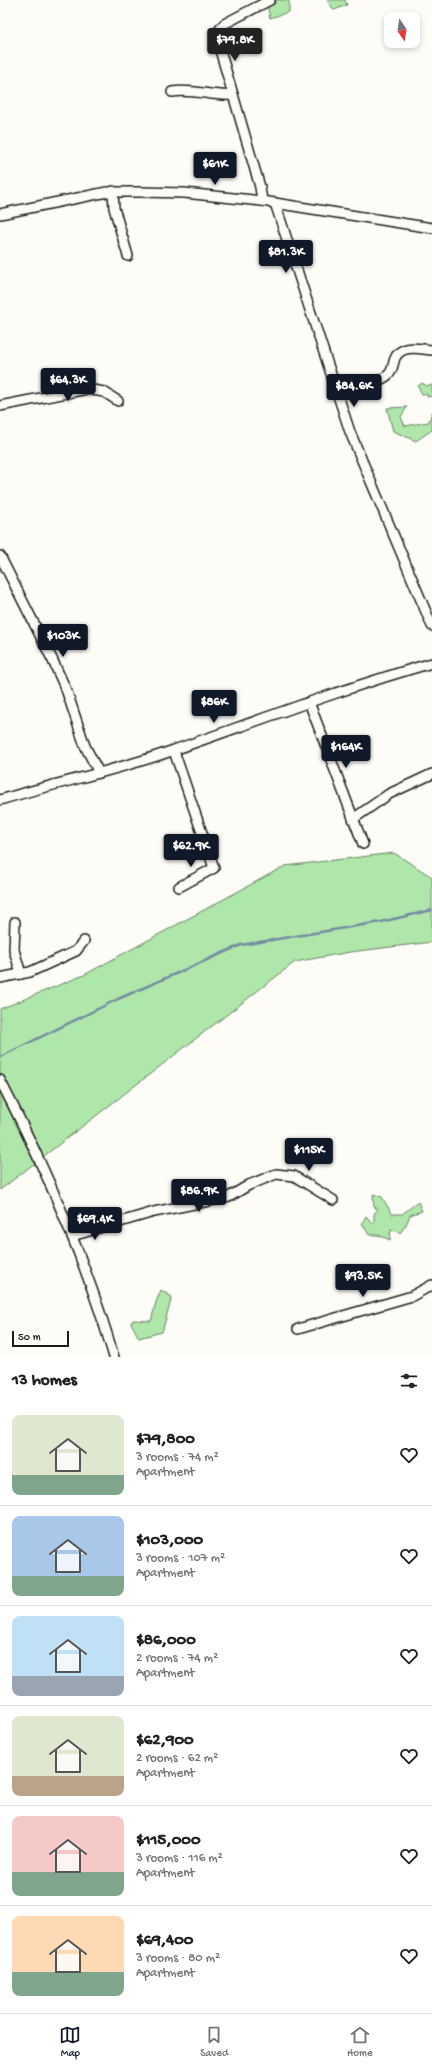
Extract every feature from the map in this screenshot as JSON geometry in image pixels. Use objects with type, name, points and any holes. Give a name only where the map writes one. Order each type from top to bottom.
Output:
[{"type":"street","points":[[262,201],[260,187],[217,35],[218,29],[230,21],[270,0]]},
{"type":"street","points":[[172,92],[185,91],[210,95],[233,95]]},
{"type":"street","points":[[113,191],[114,208],[128,256]]},
{"type":"street","points":[[0,214],[113,191],[184,193],[262,201],[432,228]]},
{"type":"street","points":[[275,203],[310,313],[320,336],[350,432],[432,626]]},
{"type":"street","points":[[337,390],[387,377],[392,370],[395,357],[404,350],[417,348],[432,350]]},
{"type":"street","points":[[0,406],[87,389],[104,392],[118,401]]},
{"type":"street","points":[[0,556],[53,661],[67,692],[85,746],[99,773]]},
{"type":"street","points":[[0,800],[99,773],[174,750],[333,692],[432,663]]},
{"type":"street","points":[[309,702],[363,844]]},
{"type":"street","points":[[174,750],[214,868],[179,887]]},
{"type":"street","points":[[353,819],[389,794],[432,774]]},
{"type":"street","points":[[14,922],[14,950],[21,974]]},
{"type":"street","points":[[0,978],[30,972],[76,951],[84,941]]},
{"type":"street","points":[[0,1080],[53,1189],[105,1326],[114,1357]]},
{"type":"street","points":[[72,1236],[154,1212],[229,1197],[249,1185],[276,1174],[294,1176],[333,1200]]},
{"type":"street","points":[[298,1329],[412,1296],[432,1285]]},
{"type":"green space","points":[[266,0],[289,0],[289,12],[270,18]]},
{"type":"green space","points":[[327,0],[345,0],[347,5],[334,10]]},
{"type":"green space","points":[[422,383],[427,386],[432,385],[432,396],[427,397],[427,394],[422,394],[418,386]]},
{"type":"green space","points":[[407,407],[401,417],[405,426],[429,422],[432,412],[432,430],[416,441],[393,431],[387,408]]},
{"type":"green space","points":[[394,853],[432,877],[432,942],[350,952],[295,962],[0,1190],[0,1009],[84,975],[285,866]]},
{"type":"green space","points":[[373,1194],[382,1197],[392,1214],[402,1214],[418,1202],[422,1211],[410,1215],[406,1225],[400,1233],[391,1229],[390,1240],[378,1235],[369,1235],[362,1223],[366,1216],[372,1223],[374,1222],[374,1214],[378,1209],[374,1207]]},
{"type":"green space","points":[[161,1290],[172,1297],[162,1332],[139,1338],[131,1323],[133,1320],[151,1321]]},
{"type":"waterway","points":[[0,1057],[118,999],[241,945],[381,922],[432,910]]}]
